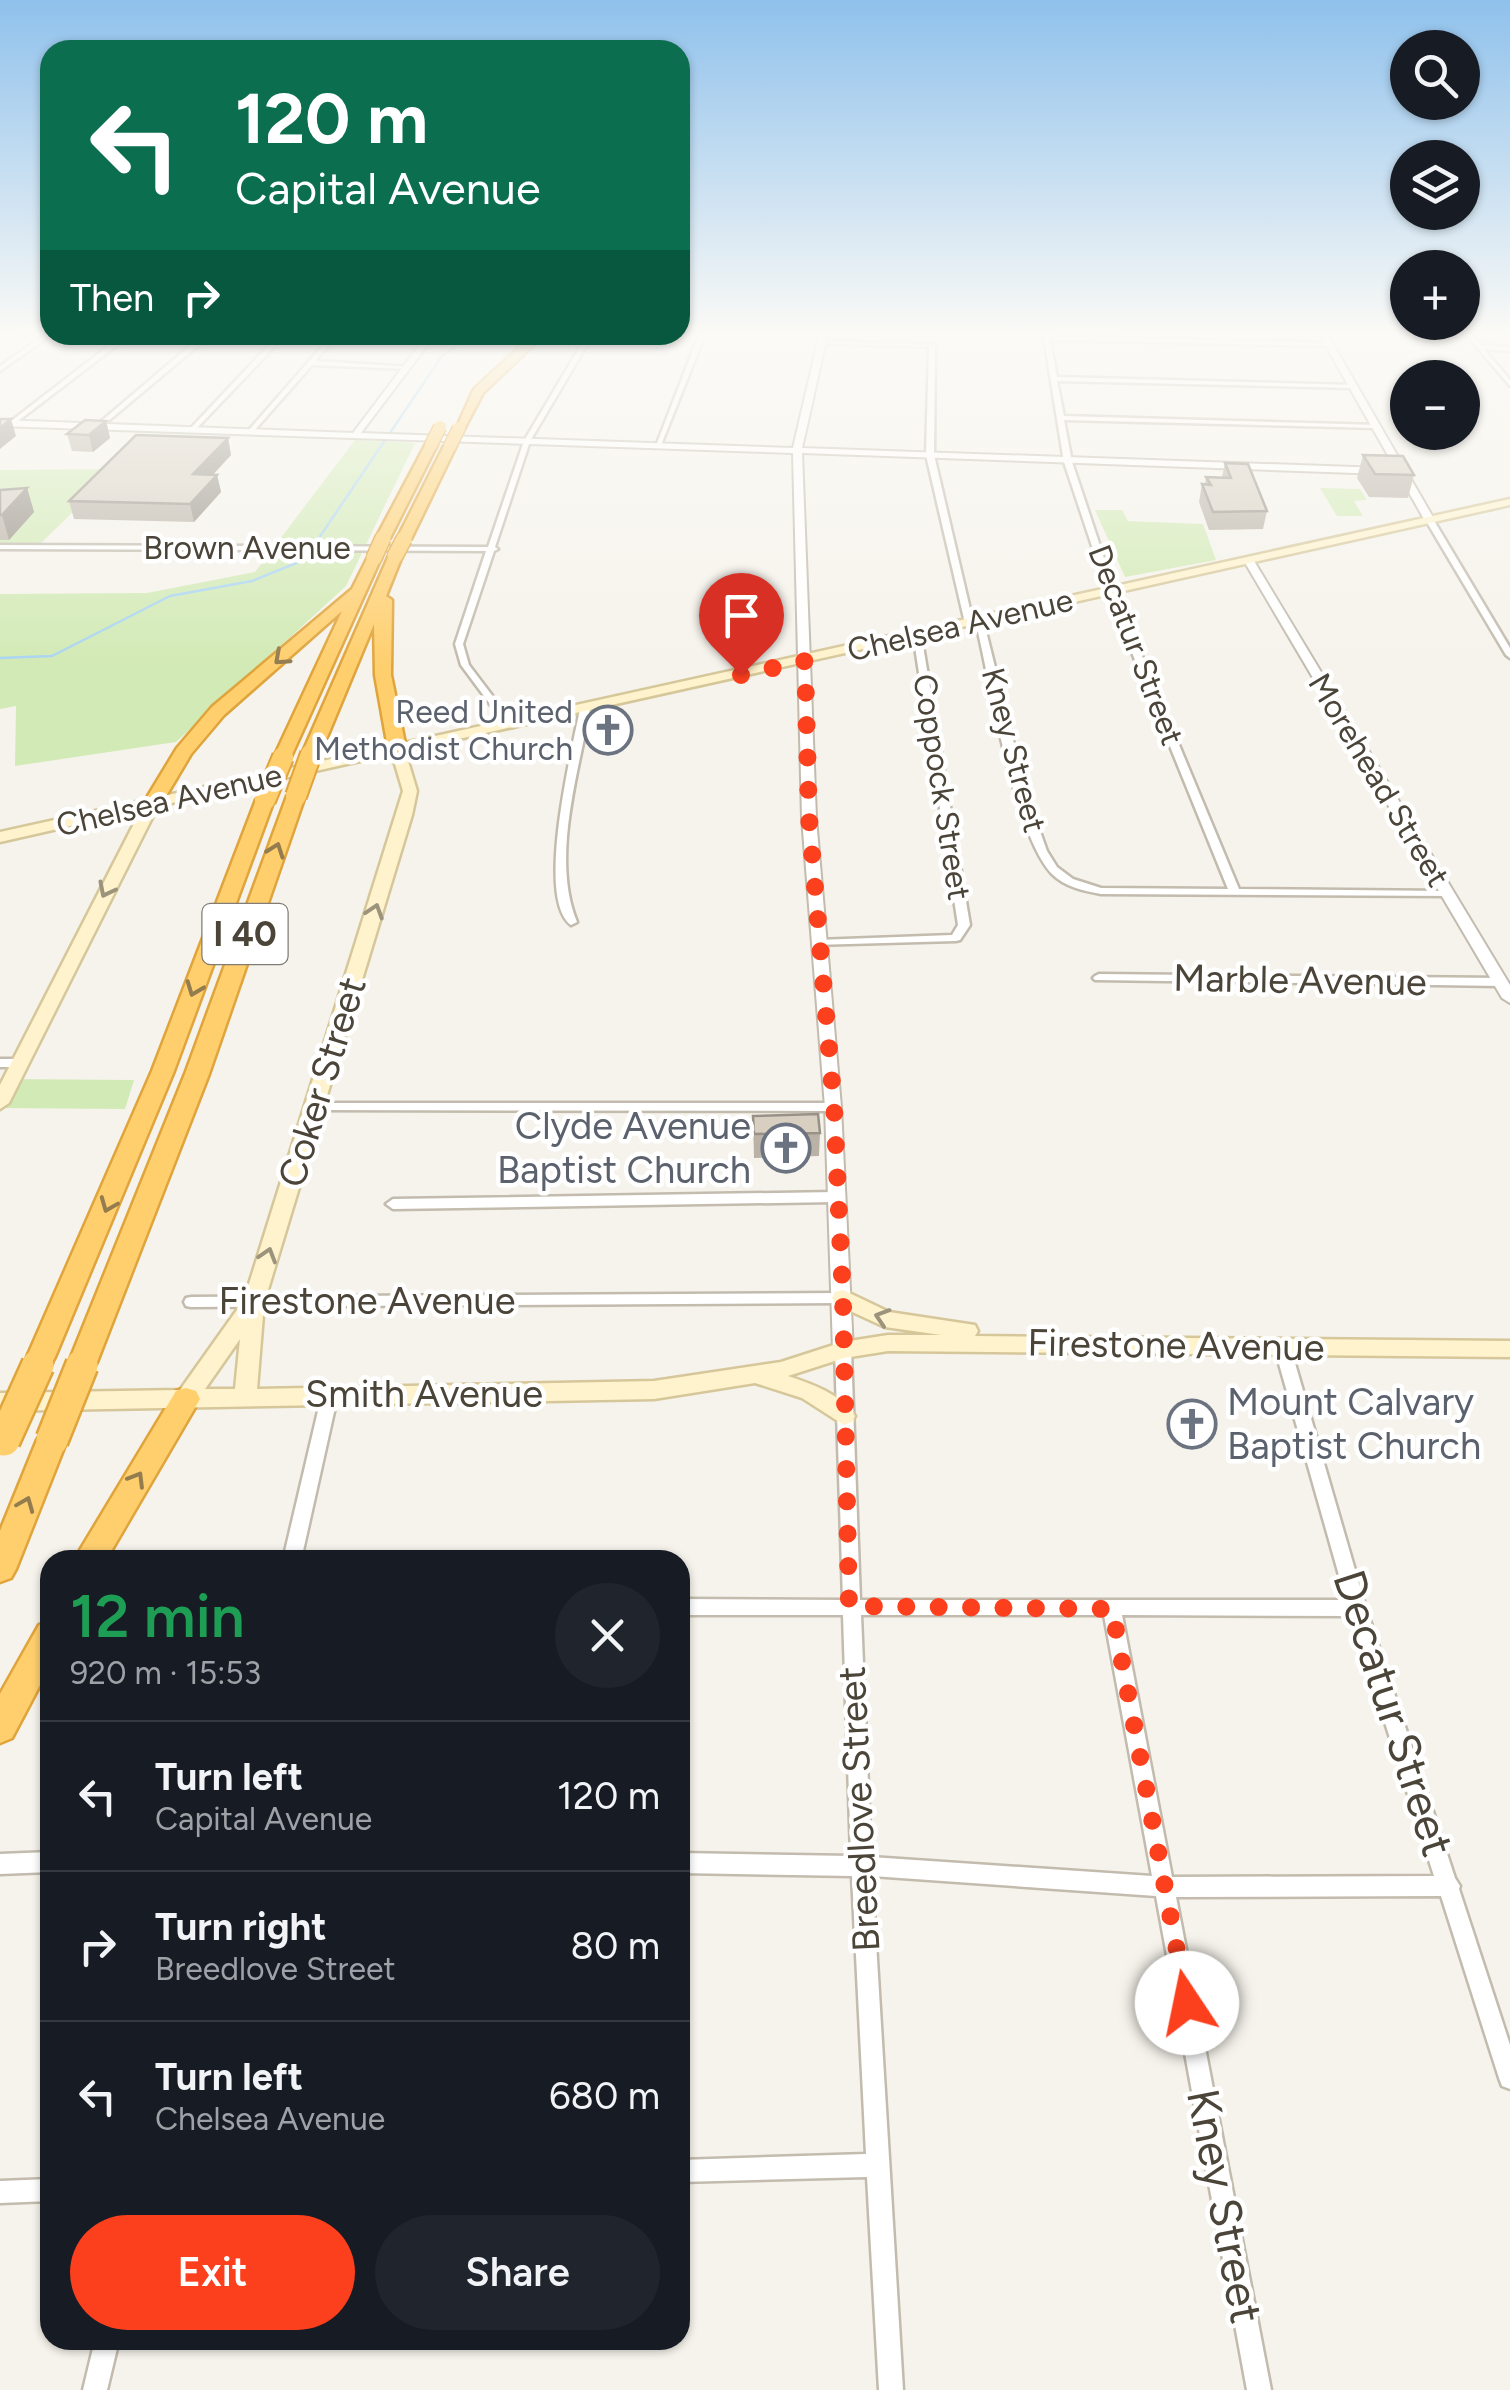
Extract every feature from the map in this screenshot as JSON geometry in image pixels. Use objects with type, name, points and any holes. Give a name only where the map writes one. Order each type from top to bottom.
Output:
[{"type":"highway","name":"I 40","points":[[2,1445],[163,1071],[283,757],[354,594],[432,444]]},
{"type":"highway","name":"I 40","points":[[0,1569],[197,1074],[312,754],[392,562],[451,444]]},
{"type":"highway","points":[[392,562],[378,638],[381,682],[398,748]]},
{"type":"highway","points":[[152,804],[183,752],[218,712],[354,594]]},
{"type":"highway","points":[[96,1550],[186,1399]]},
{"type":"highway","points":[[0,1727],[40,1653]]},
{"type":"main road","name":"Chelsea Avenue","points":[[0,838],[1510,502]]},
{"type":"main road","name":"Coker Street","points":[[186,1399],[254,1302],[405,815],[410,791],[398,748]]},
{"type":"main road","points":[[0,1104],[152,804]]},
{"type":"main road","points":[[843,1298],[884,1319],[970,1331],[992,1342]]},
{"type":"main road","points":[[245,1396],[254,1302]]},
{"type":"main road","name":"Firestone Avenue","points":[[842,1350],[888,1343],[992,1342],[1510,1349]]},
{"type":"main road","name":"Smith Avenue","points":[[0,1402],[608,1392],[698,1385],[756,1374],[842,1350]]},
{"type":"main road","points":[[756,1374],[810,1392],[844,1416]]},
{"type":"street","points":[[510,724],[465,664],[458,644],[494,549],[526,444]]},
{"type":"street","points":[[610,444],[1404,472]]},
{"type":"street","name":"Breedlove Street","points":[[798,444],[817,944],[834,1106],[835,1198],[843,1298],[849,1606],[891,2390]]},
{"type":"street","name":"Kney Street","points":[[930,444],[969,623],[982,631],[1044,855],[1073,885],[1101,891],[1236,892]]},
{"type":"street","name":"Decatur Street","points":[[1065,444],[1111,591],[1236,892]]},
{"type":"street","points":[[1387,444],[1510,655]]},
{"type":"street","name":"Brown Avenue","points":[[0,547],[494,549]]},
{"type":"street","name":"Morehead Street","points":[[1249,562],[1510,998]]},
{"type":"street","name":"Coppock Street","points":[[817,944],[956,938],[964,925],[917,634]]},
{"type":"street","points":[[571,922],[561,907],[563,848],[585,709]]},
{"type":"street","points":[[1236,892],[1448,894]]},
{"type":"street","name":"Marble Avenue","points":[[1099,978],[1500,982]]},
{"type":"street","points":[[0,1063],[22,1062]]},
{"type":"street","points":[[316,1107],[834,1106]]},
{"type":"street","points":[[393,1204],[835,1198]]},
{"type":"street","name":"Firestone Avenue","points":[[191,1302],[843,1298]]},
{"type":"street","name":"Decatur Street","points":[[1282,1346],[1357,1608],[1510,2078]]},
{"type":"street","points":[[294,1550],[330,1394]]},
{"type":"street","points":[[690,1606],[1357,1608]]},
{"type":"street","name":"Kney Street","points":[[1112,1609],[1259,2390]]},
{"type":"street","points":[[0,1864],[40,1862]]},
{"type":"street","points":[[690,1863],[861,1866],[1165,1887],[1450,1886]]},
{"type":"street","points":[[690,2171],[876,2165]]},
{"type":"street","points":[[0,2192],[40,2190]]},
{"type":"street","points":[[95,2390],[105,2350]]},
{"type":"green space","points":[[352,444],[415,444],[346,586],[176,742],[15,766],[16,706],[0,709],[0,594],[147,593],[255,572]]},
{"type":"green space","points":[[117,469],[41,543],[0,544],[0,470]]},
{"type":"green space","points":[[1320,488],[1360,489],[1367,500],[1354,501],[1363,516],[1337,516]]},
{"type":"green space","points":[[1095,510],[1122,510],[1128,521],[1203,524],[1216,560],[1125,577]]},
{"type":"green space","points":[[0,1079],[134,1080],[125,1109],[0,1108]]},
{"type":"building","points":[[127,444],[223,444],[193,474],[217,475],[190,504],[69,501]]},
{"type":"building","points":[[1363,455],[1403,456],[1414,475],[1375,474]]},
{"type":"building","points":[[1225,463],[1248,464],[1267,511],[1213,512],[1202,484],[1211,485],[1206,477],[1231,478]]},
{"type":"building","points":[[27,488],[2,515],[0,515],[0,490]]},
{"type":"building","points":[[818,1114],[820,1133],[754,1134],[753,1116]]},
{"type":"waterway","points":[[0,658],[52,656],[170,596],[252,581],[304,560],[383,444]]},
{"type":"place","name":"Reed United Methodist Church","points":[[608,730]]},
{"type":"place","name":"Clyde Avenue Baptist Church","points":[[786,1148]]},
{"type":"place","name":"Mount Calvary Baptist Church","points":[[1192,1424]]},
{"type":"route","points":[[741,675],[805,661],[809,818],[834,1106],[835,1198],[843,1298],[849,1606],[1112,1609],[1187,2003]]}]
